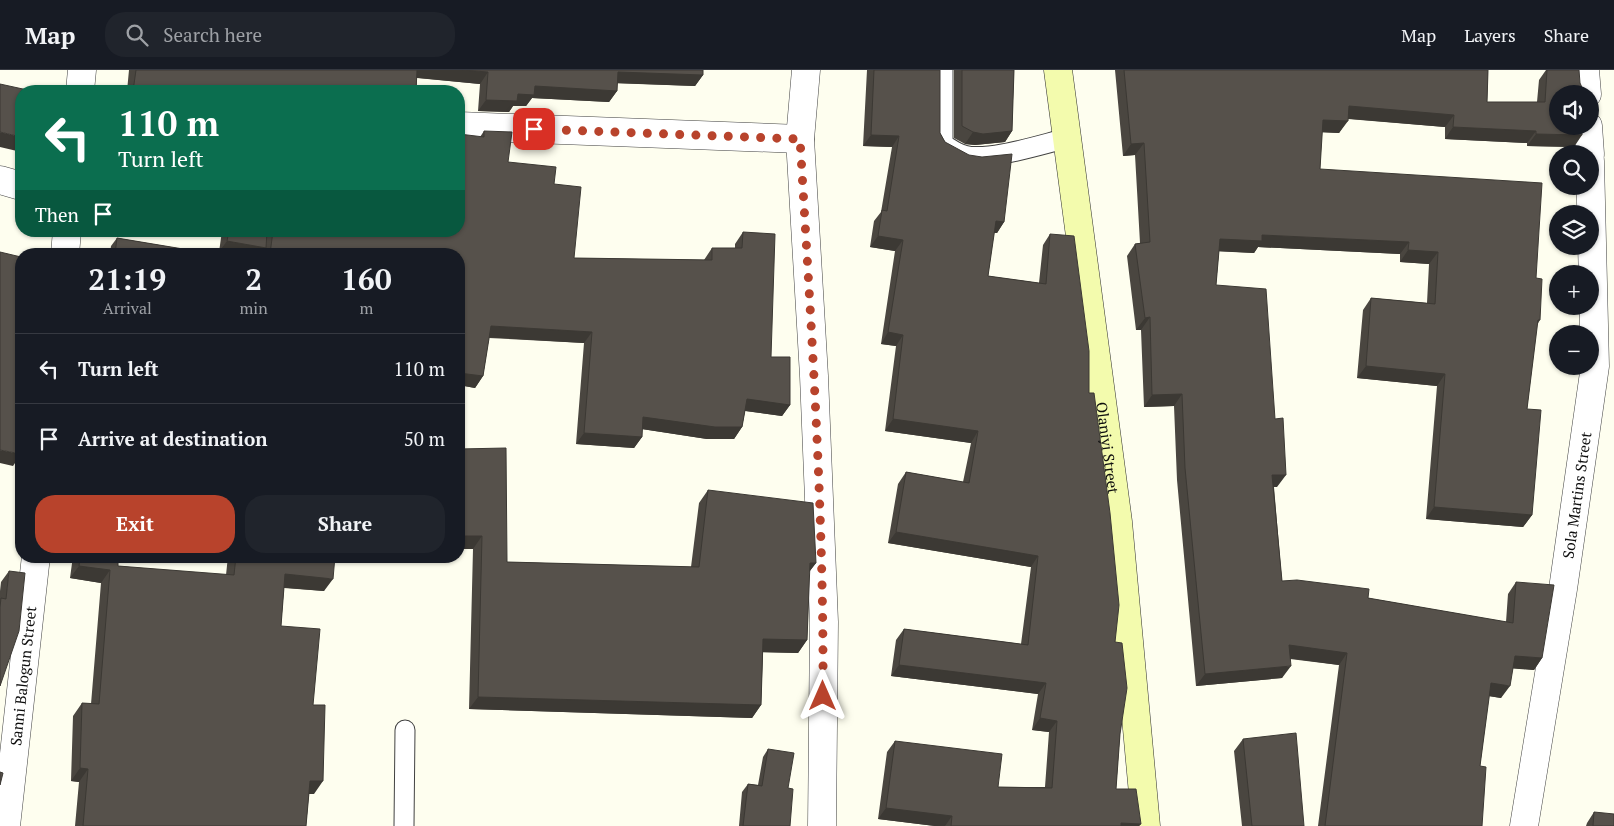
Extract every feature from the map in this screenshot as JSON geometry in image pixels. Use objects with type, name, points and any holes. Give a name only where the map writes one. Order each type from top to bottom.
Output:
[{"type":"street","points":[[81,85],[82,70]]},
{"type":"street","points":[[806,70],[800,139],[814,386],[824,622],[822,826]]},
{"type":"street","name":"Olaniyi Street","points":[[1058,70],[1118,522],[1146,826]]},
{"type":"street","points":[[465,126],[800,139]]},
{"type":"street","points":[[0,180],[15,184]]},
{"type":"street","name":"Sola Martins Street","points":[[1524,826],[1563,589],[1595,366],[1591,195]]},
{"type":"street","name":"Sanni Balogun Street","points":[[6,826],[35,563]]},
{"type":"lane","points":[[943,70],[943,144],[955,151],[965,156],[980,156],[1011,152],[1068,138]]},
{"type":"lane","points":[[404,826],[406,730]]},
{"type":"building","points":[[136,70],[417,70],[416,85],[134,85]]},
{"type":"building","points":[[462,70],[703,70],[703,75],[618,72],[617,91],[535,86],[534,95],[518,94],[517,101],[486,100],[488,72]]},
{"type":"building","points":[[874,70],[940,70],[940,133],[945,142],[969,155],[982,157],[1012,154],[1004,222],[996,221],[988,276],[1046,284],[1050,234],[1074,236],[1089,351],[1089,393],[1094,393],[1110,513],[1119,605],[1115,642],[1122,643],[1127,688],[1120,734],[1116,789],[1136,789],[1141,824],[1121,823],[1121,826],[951,826],[952,816],[886,808],[895,741],[1002,754],[998,787],[1052,788],[1057,721],[1040,718],[1046,683],[899,665],[904,629],[1028,645],[1038,556],[896,532],[906,472],[969,483],[978,431],[893,419],[903,335],[888,332],[903,240],[878,236],[882,210],[887,211],[899,136],[871,135]]},
{"type":"building","points":[[962,70],[1014,70],[1012,131],[983,134],[973,132],[962,126]]},
{"type":"building","points":[[1124,70],[1488,70],[1487,102],[1545,102],[1547,70],[1579,70],[1581,85],[1549,85],[1549,134],[1536,134],[1536,131],[1453,127],[1454,115],[1349,106],[1348,121],[1323,120],[1320,169],[1542,183],[1536,278],[1542,279],[1540,320],[1538,320],[1527,409],[1541,410],[1532,515],[1434,507],[1445,374],[1366,366],[1371,298],[1435,304],[1438,252],[1408,250],[1409,242],[1262,235],[1262,241],[1220,239],[1216,285],[1266,289],[1275,419],[1283,418],[1286,475],[1272,475],[1282,581],[1297,580],[1369,589],[1368,598],[1513,623],[1516,582],[1554,585],[1542,658],[1515,656],[1510,686],[1491,683],[1480,766],[1486,767],[1482,826],[1325,826],[1347,653],[1289,645],[1291,666],[1205,674],[1185,468],[1182,394],[1152,395],[1150,317],[1145,318],[1135,244],[1150,242],[1144,143],[1131,144]]},
{"type":"building","points":[[0,84],[15,87],[15,136],[0,132]]},
{"type":"building","points":[[484,131],[512,132],[508,162],[556,167],[554,184],[581,187],[574,258],[712,260],[712,248],[742,248],[743,232],[775,234],[771,357],[790,357],[790,405],[747,399],[742,427],[715,427],[643,417],[642,437],[584,433],[592,332],[491,326],[483,376],[465,374],[465,248],[271,248],[272,237],[465,237],[465,135],[484,137]]},
{"type":"building","points":[[228,237],[267,237],[266,248],[227,241]]},
{"type":"building","points":[[117,238],[177,248],[116,248]]},
{"type":"building","points":[[0,252],[15,256],[15,453],[0,450]]},
{"type":"building","points":[[506,448],[507,562],[699,567],[708,490],[813,503],[816,563],[810,563],[807,640],[763,639],[761,705],[478,697],[482,536],[465,536],[465,449]]},
{"type":"building","points":[[79,563],[118,563],[118,566],[234,575],[235,563],[334,563],[333,579],[285,574],[281,626],[320,629],[313,705],[325,705],[323,781],[310,781],[306,826],[83,826],[88,769],[80,768],[82,703],[99,704],[110,570],[79,566]]},
{"type":"building","points":[[9,571],[25,573],[19,631],[0,686],[0,607],[1,598],[6,599]]},
{"type":"building","points":[[1296,733],[1304,826],[1252,826],[1243,739]]},
{"type":"building","points":[[768,749],[794,753],[788,788],[793,789],[790,826],[743,826],[748,784],[762,786]]},
{"type":"building","points":[[0,772],[3,773],[0,785]]},
{"type":"building","points":[[1594,812],[1614,814],[1614,826],[1593,826]]},
{"type":"route","points":[[534,129],[800,139],[814,376],[824,622],[823,696]]}]
